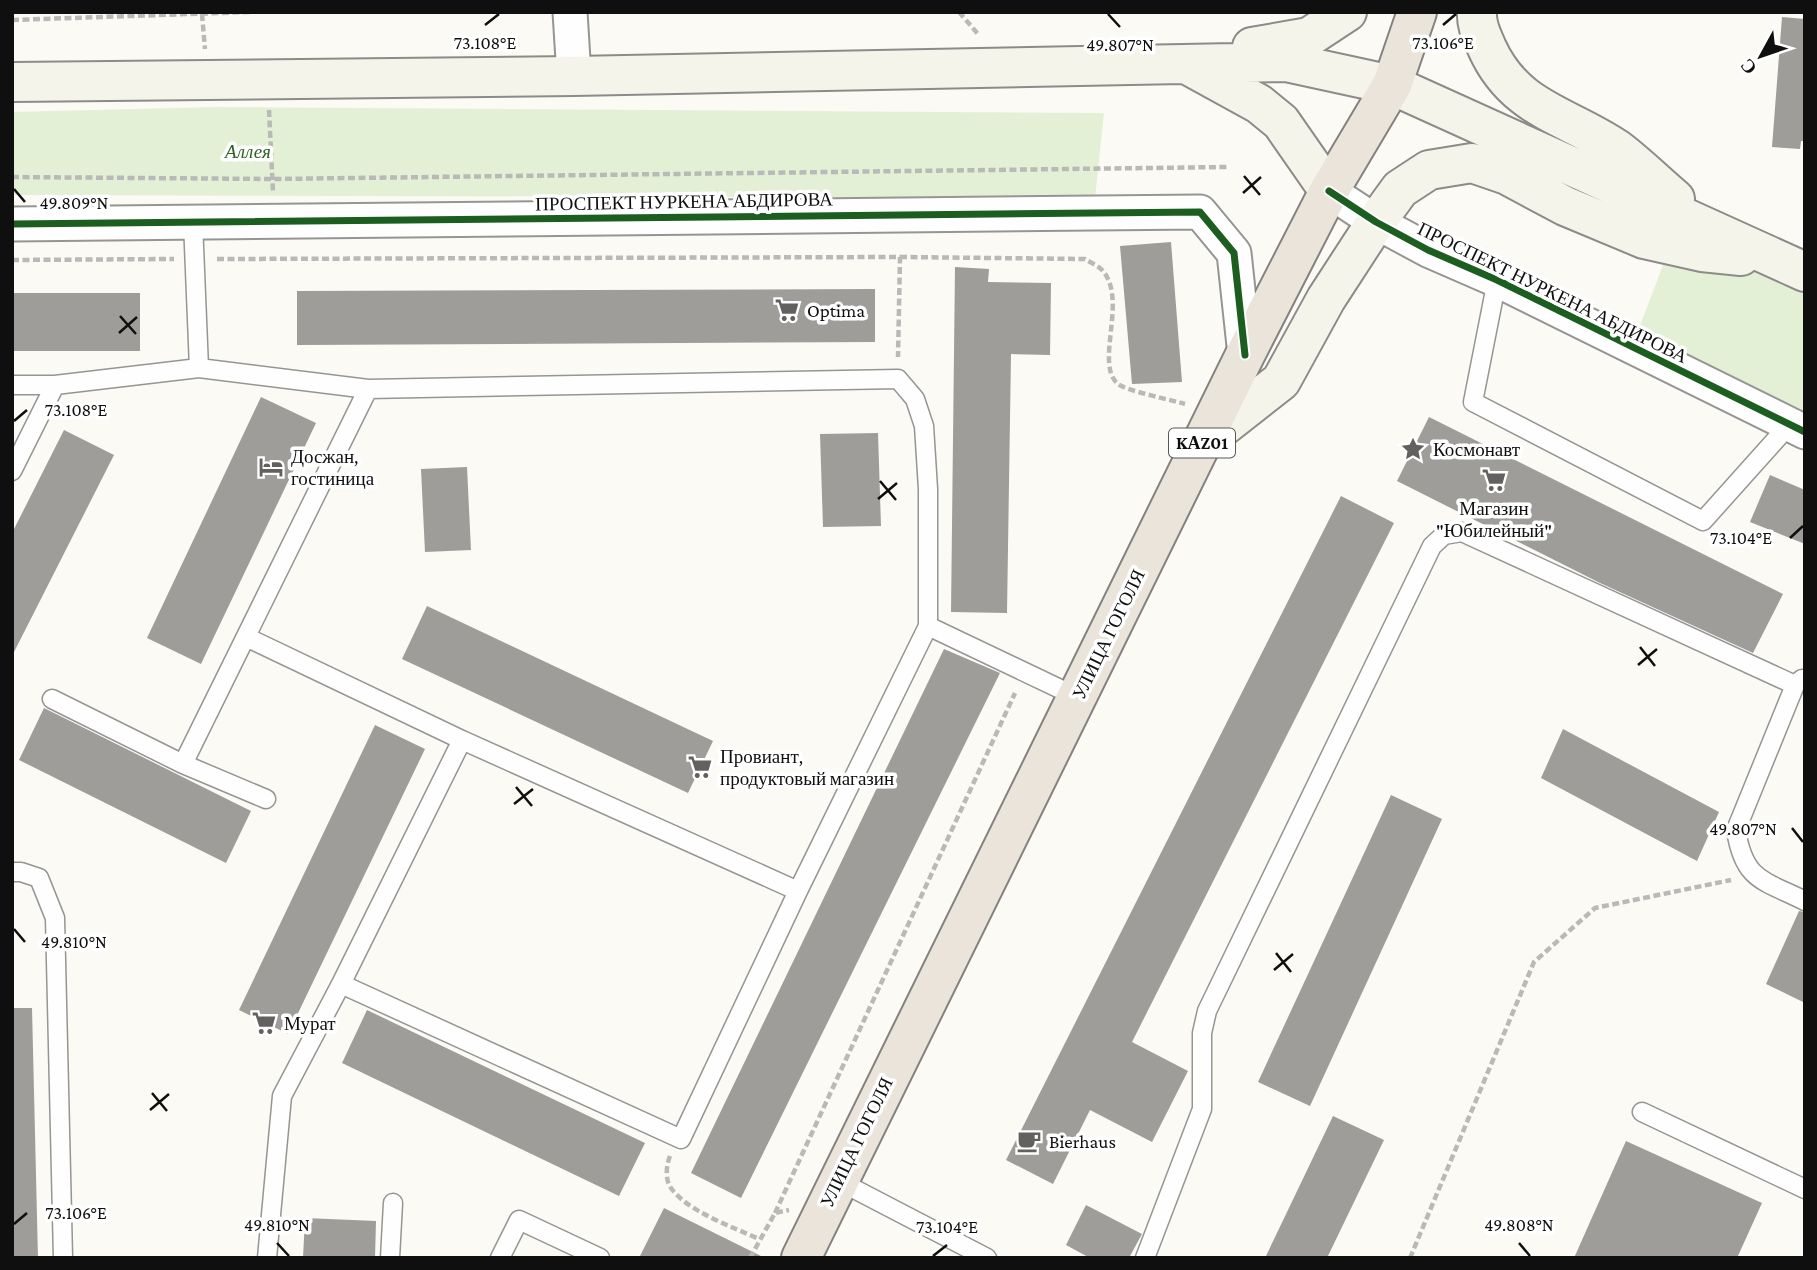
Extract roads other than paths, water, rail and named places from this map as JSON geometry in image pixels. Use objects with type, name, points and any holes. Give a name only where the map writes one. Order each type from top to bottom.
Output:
[{"type":"highway","name":"УЛИЦА ГОГОЛЯ","points":[[801,1258],[837,1180],[1245,355],[1329,191],[1392,85],[1417,12]]},
{"type":"main road","points":[[1202,64],[1252,47],[1309,37],[1347,12]]},
{"type":"main road","points":[[1477,12],[1476,22],[1494,63],[1514,89],[1555,116],[1616,149],[1708,227]]},
{"type":"main road","points":[[12,82],[574,76],[1286,62],[1392,85],[1793,267]]},
{"type":"main road","points":[[1202,64],[1281,122],[1329,191]]},
{"type":"main road","points":[[1209,428],[1281,381],[1326,299],[1376,222],[1400,189],[1429,170],[1472,163],[1507,175],[1565,206],[1644,239],[1793,267]]},
{"type":"street","points":[[570,12],[574,76]]},
{"type":"street","name":"ПРОСПЕКТ НУРКЕНА АБДИРОВА","points":[[1329,191],[1376,222],[1428,250],[1497,280],[1797,428]]},
{"type":"street","name":"ПРОСПЕКТ НУРКЕНА АБДИРОВА","points":[[12,224],[1200,212],[1234,253],[1245,355]]},
{"type":"lane","points":[[193,222],[199,368]]},
{"type":"lane","points":[[1497,280],[1473,402],[1703,521],[1797,428]]},
{"type":"lane","points":[[12,385],[55,386],[199,368],[368,390],[898,379],[915,399],[924,426],[928,489],[928,626],[798,891],[681,1139],[341,984]]},
{"type":"lane","points":[[12,471],[55,386]]},
{"type":"lane","points":[[183,764],[368,390]]},
{"type":"lane","points":[[1145,1258],[1202,1109],[1202,1033],[1208,1011],[1432,546],[1444,536],[1462,532],[1800,681],[1736,830],[1740,852],[1753,875],[1805,901]]},
{"type":"lane","points":[[928,626],[1077,697]]},
{"type":"lane","points":[[247,637],[462,740],[798,891]]},
{"type":"lane","points":[[52,699],[183,764],[266,799]]},
{"type":"lane","points":[[267,1258],[282,1096],[341,984],[462,740]]},
{"type":"lane","points":[[12,872],[39,877],[55,918],[63,1258]]},
{"type":"lane","points":[[1642,1112],[1805,1189]]},
{"type":"lane","points":[[837,1180],[987,1258]]},
{"type":"lane","points":[[390,1258],[393,1203]]},
{"type":"lane","points":[[499,1258],[519,1220],[600,1258]]},
{"type":"place","name":"Optima","points":[[787,310]]},
{"type":"place","name":"Космонавт","points":[[1413,449]]},
{"type":"place","name":"Досжан, гостиница","points":[[271,467]]},
{"type":"place","name":"Магазин \"Юбилейный\"","points":[[1494,480]]},
{"type":"place","name":"Провиант, продуктовый магазин","points":[[700,767]]},
{"type":"place","name":"Мурат","points":[[264,1023]]},
{"type":"place","name":"Bierhaus","points":[[1029,1141]]},
{"type":"park label","name":"Аллея","points":[[248,151]]}]
